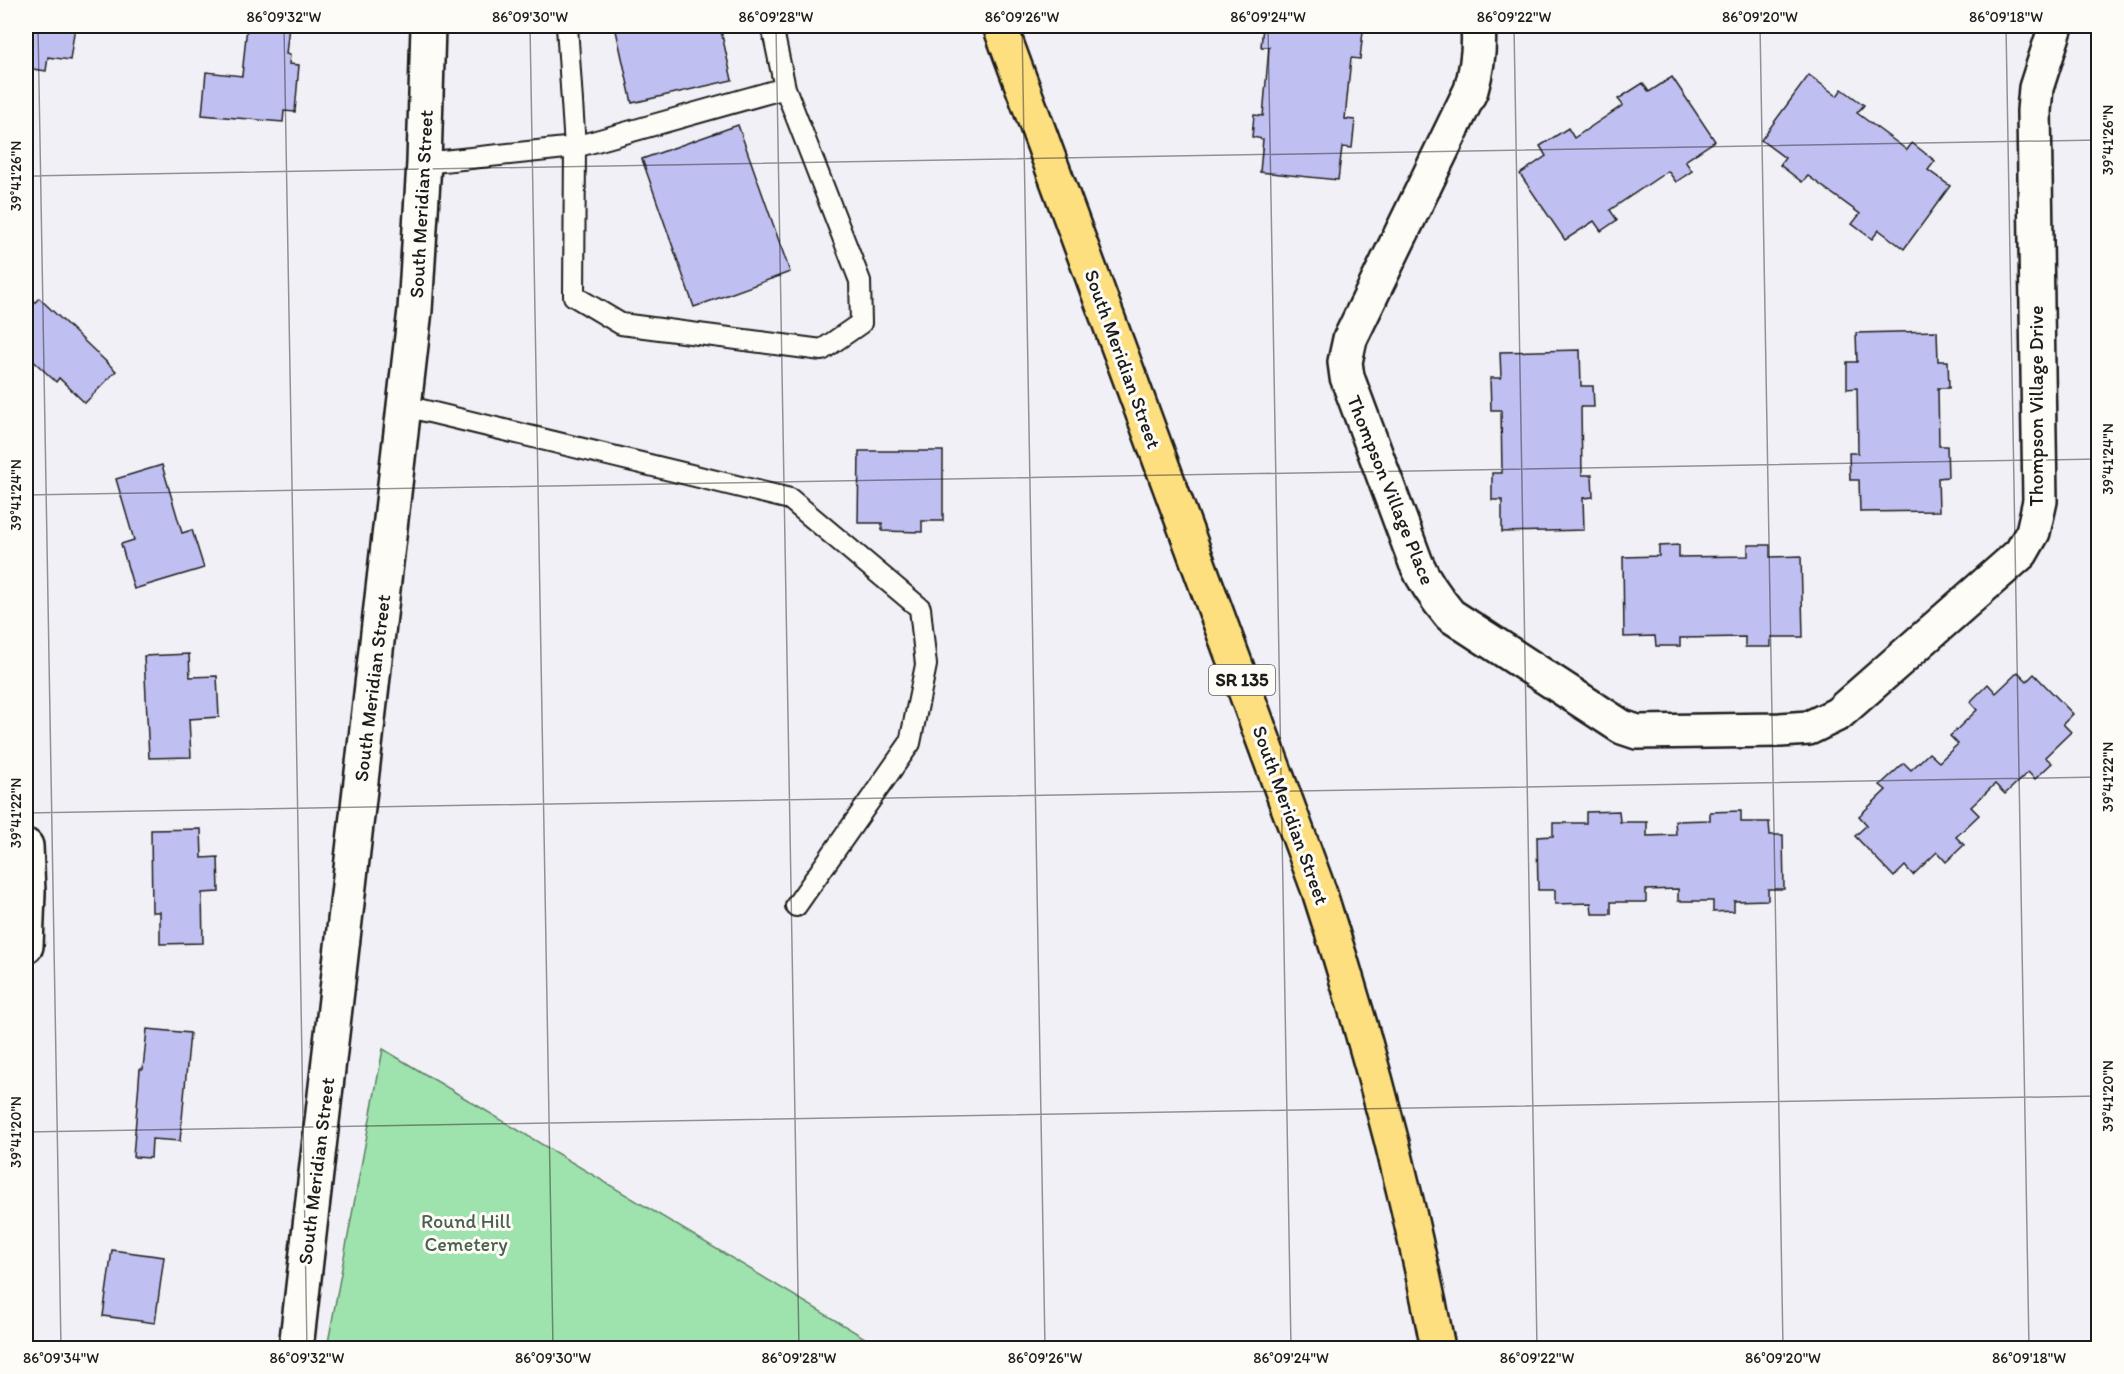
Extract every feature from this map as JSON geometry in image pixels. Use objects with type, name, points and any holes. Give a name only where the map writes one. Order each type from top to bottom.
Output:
[{"type":"main road","name":"South Meridian Street","points":[[1000,26],[1319,891],[1360,1025],[1394,1151],[1438,1348]]},
{"type":"street","name":"South Meridian Street","points":[[296,1348],[415,310],[424,163],[428,26]]},
{"type":"street","name":"Thompson Village Place","points":[[1478,26],[1479,44],[1471,90],[1350,339],[1345,362],[1347,377],[1425,584],[1450,615],[1622,727],[1637,732],[1780,730]]},
{"type":"street","name":"Thompson Village Drive","points":[[1780,730],[1809,728],[1838,714],[2021,553],[2033,532],[2040,501],[2034,111],[2036,88],[2056,26]]},
{"type":"street","points":[[26,846],[28,892],[26,946]]},
{"type":"lane","points":[[567,26],[575,147],[574,296],[621,324],[822,350],[861,323],[860,281],[785,88],[772,26]]},
{"type":"lane","points":[[424,163],[575,147],[785,88]]},
{"type":"lane","points":[[405,406],[790,499],[920,608],[926,665],[910,743],[796,906]]},
{"type":"green space","name":"Round Hill Cemetery","points":[[383,1049],[875,1344],[880,1348],[327,1348]]},
{"type":"building","points":[[26,26],[75,26],[70,60],[48,57],[46,71],[26,68]]},
{"type":"building","points":[[247,26],[289,26],[286,54],[290,55],[289,64],[299,65],[295,112],[284,111],[283,122],[202,115],[206,72],[242,76]]},
{"type":"building","points":[[615,26],[720,26],[732,80],[632,103]]},
{"type":"building","points":[[1263,26],[1354,26],[1353,30],[1363,31],[1360,59],[1351,58],[1345,119],[1355,120],[1352,148],[1342,147],[1338,180],[1260,172],[1263,139],[1252,137],[1254,115],[1263,116],[1269,47],[1261,47]]},
{"type":"building","points":[[1809,75],[1837,96],[1842,89],[1864,105],[1857,113],[1907,150],[1912,143],[1935,161],[1928,170],[1950,186],[1904,249],[1879,230],[1872,239],[1852,224],[1860,214],[1808,176],[1802,182],[1780,165],[1785,158],[1761,140]]},
{"type":"building","points":[[1672,77],[1715,141],[1685,161],[1692,171],[1676,182],[1668,171],[1610,210],[1617,220],[1601,231],[1594,221],[1565,240],[1520,174],[1546,156],[1540,146],[1568,128],[1574,138],[1623,105],[1618,99],[1643,83],[1649,92]]},
{"type":"building","points":[[738,125],[790,272],[694,307],[642,159]]},
{"type":"building","points":[[39,298],[116,371],[85,403],[59,378],[56,382],[26,354],[26,312]]},
{"type":"building","points":[[1937,331],[1938,361],[1948,361],[1949,388],[1938,388],[1939,446],[1947,446],[1948,477],[1938,478],[1939,511],[1860,512],[1859,480],[1850,480],[1849,453],[1858,453],[1857,388],[1847,389],[1847,362],[1857,362],[1856,333]]},
{"type":"building","points":[[1580,350],[1581,386],[1593,386],[1594,407],[1581,407],[1582,475],[1592,475],[1593,497],[1583,498],[1584,530],[1502,532],[1502,500],[1492,500],[1492,473],[1502,473],[1501,410],[1491,410],[1490,378],[1501,378],[1500,352]]},
{"type":"building","points":[[859,451],[943,451],[943,521],[922,521],[922,532],[882,531],[882,523],[858,523]]},
{"type":"building","points":[[162,465],[182,533],[192,530],[204,568],[134,589],[121,544],[134,540],[116,479]]},
{"type":"building","points":[[1679,545],[1679,557],[1748,556],[1748,545],[1770,545],[1770,557],[1801,556],[1803,637],[1771,637],[1771,647],[1745,647],[1745,637],[1680,638],[1680,646],[1656,646],[1655,636],[1624,637],[1623,557],[1659,556],[1659,546]]},
{"type":"building","points":[[189,654],[190,677],[217,676],[219,717],[189,719],[191,757],[149,758],[144,656]]},
{"type":"building","points":[[2018,672],[2027,681],[2034,674],[2073,714],[2063,724],[2071,732],[2045,757],[2052,763],[2035,779],[2028,772],[2005,794],[1995,784],[1971,807],[1979,815],[1956,837],[1964,845],[1946,862],[1937,852],[1913,875],[1905,866],[1894,877],[1855,836],[1867,825],[1859,816],[1886,790],[1880,785],[1904,763],[1911,770],[1929,753],[1939,762],[1958,744],[1950,736],[1977,710],[1970,702],[1988,684],[1996,693]]},
{"type":"building","points":[[1619,811],[1620,822],[1647,822],[1647,836],[1676,835],[1675,821],[1710,820],[1710,812],[1741,811],[1741,822],[1769,822],[1770,835],[1783,835],[1784,889],[1768,889],[1768,900],[1734,901],[1734,911],[1713,912],[1713,901],[1678,901],[1678,889],[1646,890],[1646,902],[1611,902],[1611,914],[1592,914],[1591,903],[1555,904],[1555,890],[1538,890],[1537,837],[1553,836],[1553,823],[1586,823],[1586,812]]},
{"type":"building","points":[[201,829],[202,858],[218,857],[219,892],[202,893],[203,943],[160,944],[160,912],[152,912],[151,830]]},
{"type":"building","points":[[147,1029],[190,1033],[180,1141],[152,1139],[151,1158],[133,1157],[140,1069],[143,1069]]},
{"type":"building","points":[[112,1250],[164,1257],[155,1323],[103,1316]]}]
